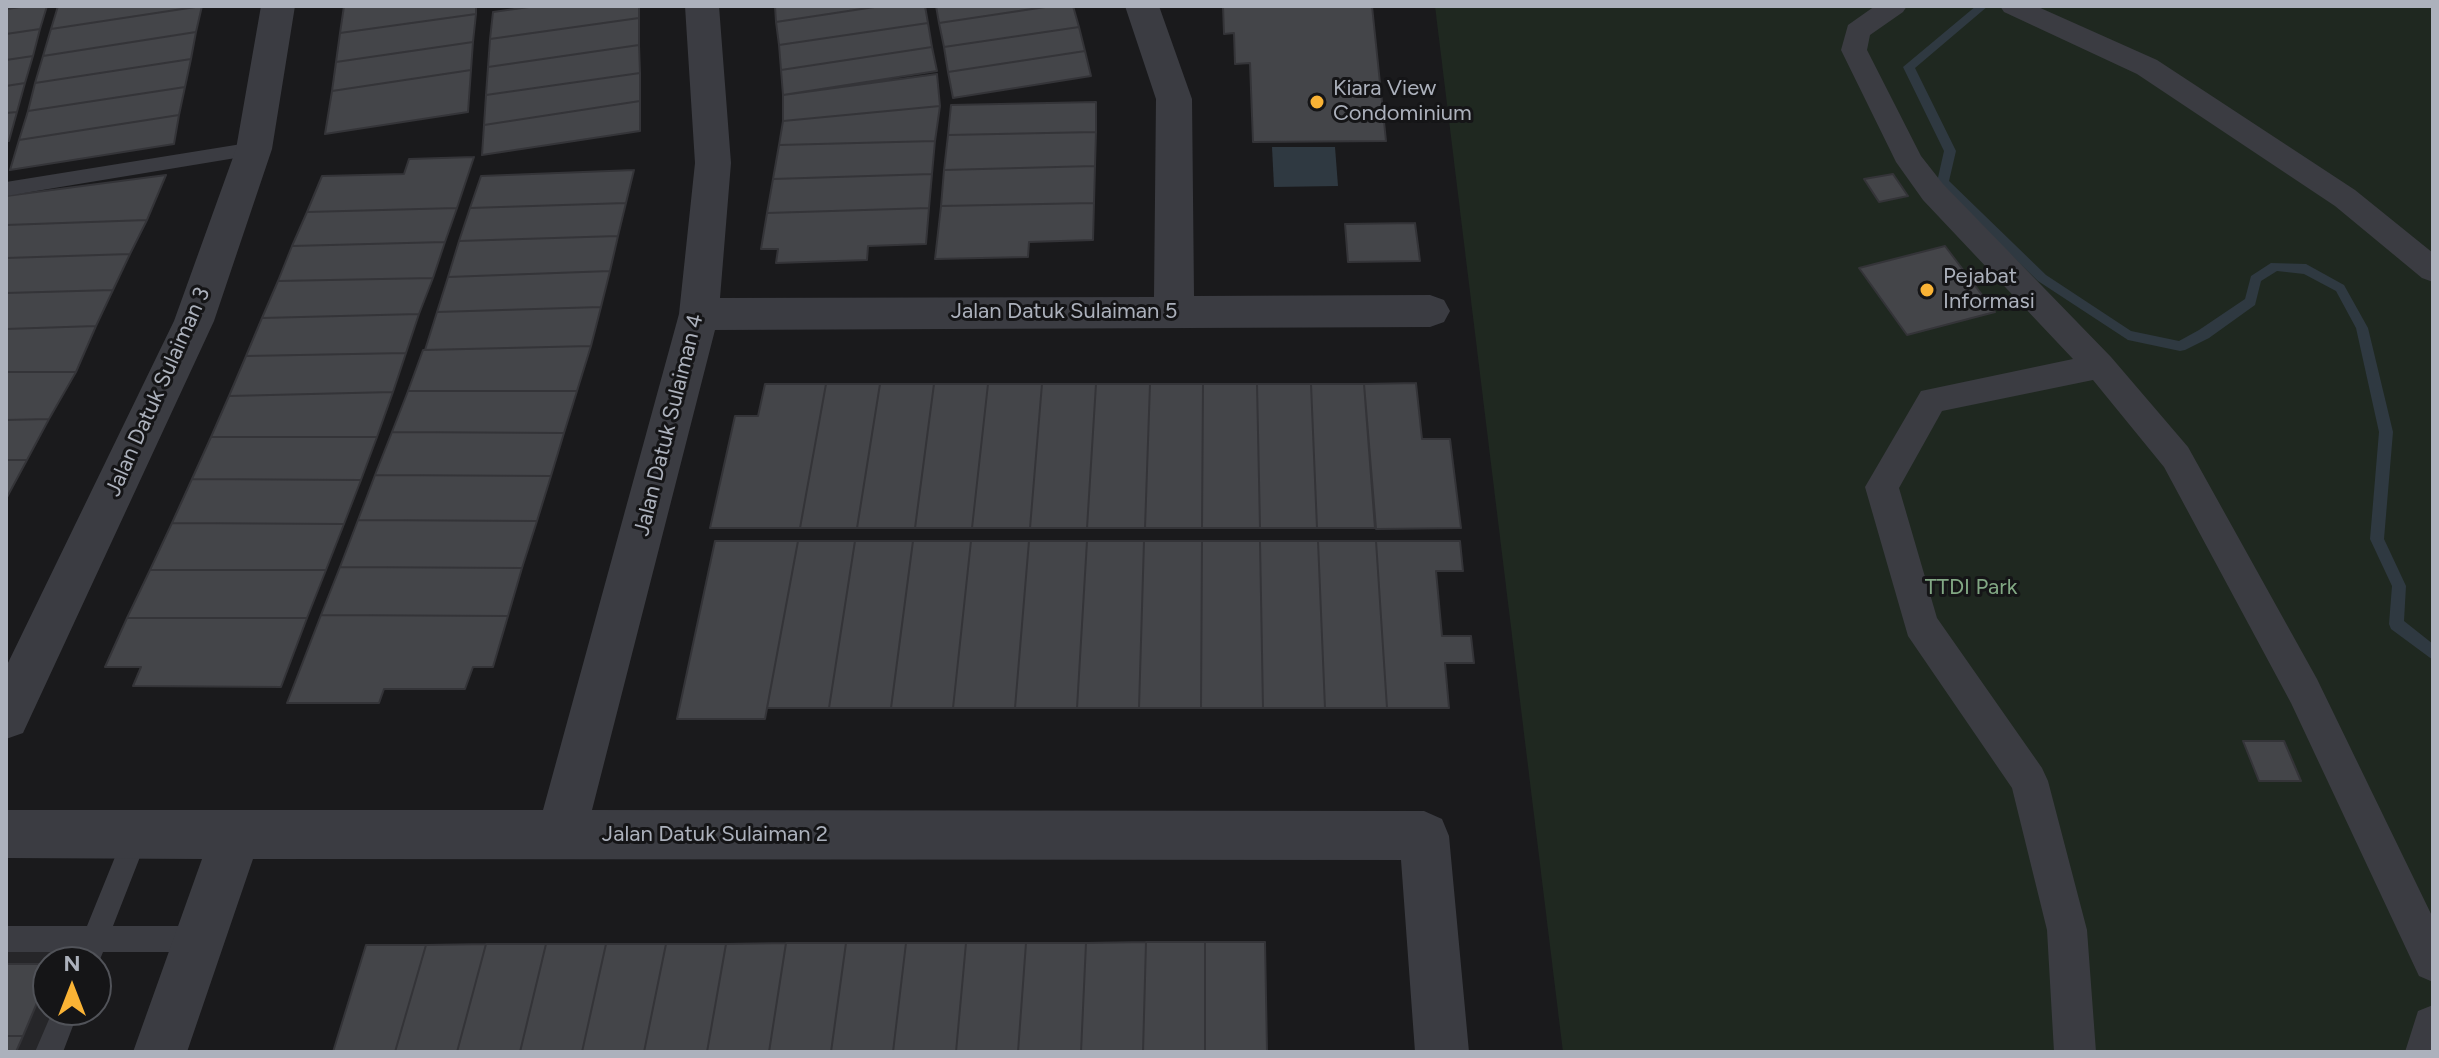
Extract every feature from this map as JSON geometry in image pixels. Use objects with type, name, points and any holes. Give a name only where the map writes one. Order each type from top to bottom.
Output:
[{"type":"street","name":"Jalan Datuk Sulaiman 3","points":[[6,717],[194,321],[254,149],[278,6]]},
{"type":"street","name":"Jalan Datuk Sulaiman 4","points":[[561,835],[699,314],[713,163],[702,6]]},
{"type":"street","points":[[1142,6],[1174,99],[1174,312]]},
{"type":"street","points":[[1894,6],[1857,31],[1854,50],[1910,162],[1933,192],[2100,366],[2176,457],[2304,691],[2433,962]]},
{"type":"street","points":[[2013,6],[2147,67],[2345,198],[2433,270]]},
{"type":"street","name":"Jalan Datuk Sulaiman 5","points":[[699,314],[1430,311]]},
{"type":"street","points":[[2075,1052],[2067,930],[2029,781],[1921,625],[1882,487],[1932,400],[2100,366]]},
{"type":"street","name":"Jalan Datuk Sulaiman 2","points":[[6,834],[1424,836],[1442,1052]]},
{"type":"street","points":[[160,1052],[236,834]]},
{"type":"street","points":[[2426,1052],[2433,1026]]},
{"type":"lane","points":[[6,189],[254,149]]},
{"type":"lane","points":[[92,946],[137,834]]},
{"type":"lane","points":[[6,939],[55,946]]},
{"type":"lane","points":[[112,949],[199,939]]},
{"type":"lane","points":[[49,1052],[60,1026]]},
{"type":"shaded area","points":[[1272,147],[1335,147],[1338,186],[1274,187]]},
{"type":"shaded area","points":[[6,951],[32,951],[32,1026],[51,1026],[40,1052],[6,1052]]},
{"type":"green space","name":"TTDI Park","points":[[1435,6],[2433,6],[2433,1052],[1563,1052]]},
{"type":"building","points":[[47,6],[40,29],[6,34],[6,9]]},
{"type":"building","points":[[58,6],[202,6],[51,29]]},
{"type":"building","points":[[202,6],[196,32],[43,56],[51,29]]},
{"type":"building","points":[[344,6],[476,6],[476,14],[340,33]]},
{"type":"building","points":[[536,6],[639,6],[639,18],[490,39],[493,12]]},
{"type":"building","points":[[775,6],[881,6],[776,22]]},
{"type":"building","points":[[881,6],[925,6],[928,23],[779,45],[776,22]]},
{"type":"building","points":[[936,6],[1052,6],[939,23]]},
{"type":"building","points":[[1052,6],[1073,6],[1079,27],[944,47],[939,23]]},
{"type":"building","name":"Kiara View Condominium","points":[[1223,6],[1372,6],[1386,141],[1253,142],[1250,63],[1235,64],[1234,33],[1224,34]]},
{"type":"building","points":[[476,14],[473,42],[336,62],[340,33]]},
{"type":"building","points":[[639,18],[639,45],[488,67],[490,39]]},
{"type":"building","points":[[928,23],[932,47],[781,70],[779,45]]},
{"type":"building","points":[[1079,27],[1085,51],[948,72],[944,47]]},
{"type":"building","points":[[40,29],[33,56],[6,60],[6,34]]},
{"type":"building","points":[[196,32],[191,59],[35,83],[43,56]]},
{"type":"building","points":[[473,42],[471,70],[332,91],[336,62]]},
{"type":"building","points":[[639,45],[640,73],[486,95],[488,67]]},
{"type":"building","points":[[932,47],[937,71],[783,95],[781,70]]},
{"type":"building","points":[[1085,51],[1091,76],[953,98],[948,72]]},
{"type":"building","points":[[33,56],[25,83],[6,86],[6,60]]},
{"type":"building","points":[[191,59],[185,87],[28,111],[35,83]]},
{"type":"building","points":[[471,70],[468,112],[325,134],[332,91]]},
{"type":"building","points":[[640,73],[640,101],[484,125],[486,95]]},
{"type":"building","points":[[937,74],[940,106],[783,121],[783,95]]},
{"type":"building","points":[[25,83],[17,112],[6,113],[6,86]]},
{"type":"building","points":[[185,87],[179,115],[19,140],[28,111]]},
{"type":"building","points":[[640,101],[640,131],[482,155],[484,125]]},
{"type":"building","points":[[1096,102],[1096,132],[948,135],[951,105]]},
{"type":"building","points":[[940,106],[935,141],[779,145],[783,121]]},
{"type":"building","points":[[17,112],[9,141],[6,141],[6,113]]},
{"type":"building","points":[[179,115],[174,144],[10,170],[19,140]]},
{"type":"building","points":[[1096,132],[1095,166],[944,170],[948,135]]},
{"type":"building","points":[[935,141],[932,174],[773,179],[779,145]]},
{"type":"building","points":[[474,157],[457,208],[307,212],[322,176],[404,174],[409,159]]},
{"type":"building","points":[[1095,166],[1094,203],[941,206],[944,170]]},
{"type":"building","points":[[634,170],[626,203],[470,208],[481,176]]},
{"type":"building","points":[[932,174],[929,208],[767,213],[773,179]]},
{"type":"building","points":[[1893,174],[1908,196],[1879,202],[1864,179]]},
{"type":"building","points":[[166,175],[147,220],[6,225],[6,196]]},
{"type":"building","points":[[626,203],[618,236],[459,241],[470,208]]},
{"type":"building","points":[[1094,203],[1093,240],[1029,242],[1028,257],[935,259],[941,206]]},
{"type":"building","points":[[457,208],[445,242],[292,246],[307,212]]},
{"type":"building","points":[[929,208],[926,244],[868,246],[867,260],[776,263],[778,249],[761,249],[767,213]]},
{"type":"building","points":[[147,220],[130,254],[6,258],[6,225]]},
{"type":"building","points":[[1415,223],[1420,261],[1348,262],[1345,224]]},
{"type":"building","points":[[618,236],[610,271],[448,277],[459,241]]},
{"type":"building","points":[[445,242],[433,278],[278,281],[292,246]]},
{"type":"building","name":"Pejabat Informasi","points":[[1945,246],[1995,312],[1907,335],[1859,268]]},
{"type":"building","points":[[130,254],[113,290],[6,293],[6,258]]},
{"type":"building","points":[[610,271],[601,307],[437,312],[448,277]]},
{"type":"building","points":[[433,278],[419,314],[262,318],[278,281]]},
{"type":"building","points":[[113,290],[96,326],[6,329],[6,293]]},
{"type":"building","points":[[601,307],[591,346],[425,350],[437,312]]},
{"type":"building","points":[[419,314],[406,353],[246,356],[262,318]]},
{"type":"building","points":[[96,326],[76,372],[6,372],[6,329]]},
{"type":"building","points":[[591,346],[577,391],[408,391],[423,350]]},
{"type":"building","points":[[406,353],[393,392],[229,396],[246,356]]},
{"type":"building","points":[[6,372],[76,372],[49,419],[6,420]]},
{"type":"building","points":[[1416,383],[1422,439],[1450,439],[1461,528],[1376,529],[1364,384]]},
{"type":"building","points":[[765,384],[826,384],[800,528],[710,528],[735,416],[758,416]]},
{"type":"building","points":[[826,384],[880,384],[857,528],[800,528]]},
{"type":"building","points":[[880,384],[934,384],[915,528],[857,528]]},
{"type":"building","points":[[934,384],[988,384],[972,528],[915,528]]},
{"type":"building","points":[[988,384],[1042,384],[1030,528],[972,528]]},
{"type":"building","points":[[1042,384],[1096,384],[1087,528],[1030,528]]},
{"type":"building","points":[[1096,384],[1150,384],[1145,528],[1087,528]]},
{"type":"building","points":[[1150,384],[1203,384],[1202,528],[1145,528]]},
{"type":"building","points":[[1203,384],[1257,384],[1260,528],[1202,528]]},
{"type":"building","points":[[1257,384],[1311,384],[1317,528],[1260,528]]},
{"type":"building","points":[[1311,384],[1364,384],[1375,528],[1317,528]]},
{"type":"building","points":[[408,391],[577,391],[564,433],[392,432]]},
{"type":"building","points":[[393,392],[377,437],[211,437],[229,396]]},
{"type":"building","points":[[49,419],[27,460],[6,460],[6,420]]},
{"type":"building","points":[[392,432],[564,433],[551,476],[375,475]]},
{"type":"building","points":[[211,437],[377,437],[361,480],[192,479]]},
{"type":"building","points":[[6,460],[27,460],[6,499]]},
{"type":"building","points":[[375,475],[551,476],[537,521],[358,520]]},
{"type":"building","points":[[192,479],[361,480],[344,524],[172,523]]},
{"type":"building","points":[[358,520],[537,521],[522,568],[340,567]]},
{"type":"building","points":[[172,523],[344,524],[326,570],[150,570]]},
{"type":"building","points":[[715,541],[798,541],[765,719],[677,719]]},
{"type":"building","points":[[798,541],[855,541],[829,708],[767,708]]},
{"type":"building","points":[[855,541],[913,541],[891,708],[829,708]]},
{"type":"building","points":[[913,541],[971,541],[953,708],[891,708]]},
{"type":"building","points":[[971,541],[1029,541],[1015,708],[953,708]]},
{"type":"building","points":[[1029,541],[1087,541],[1077,708],[1015,708]]},
{"type":"building","points":[[1087,541],[1144,541],[1139,708],[1077,708]]},
{"type":"building","points":[[1144,541],[1202,541],[1201,708],[1139,708]]},
{"type":"building","points":[[1202,541],[1260,541],[1263,708],[1201,708]]},
{"type":"building","points":[[1260,541],[1318,541],[1325,708],[1263,708]]},
{"type":"building","points":[[1318,541],[1376,541],[1387,708],[1325,708]]},
{"type":"building","points":[[1376,541],[1460,541],[1463,571],[1436,571],[1442,636],[1471,636],[1474,663],[1445,663],[1449,708],[1387,708]]},
{"type":"building","points":[[340,567],[522,568],[508,616],[321,615]]},
{"type":"building","points":[[150,570],[326,570],[307,618],[127,618]]},
{"type":"building","points":[[321,615],[508,616],[493,667],[473,667],[465,689],[384,689],[379,703],[287,703]]},
{"type":"building","points":[[127,618],[307,618],[281,687],[133,686],[141,667],[105,667]]},
{"type":"building","points":[[2243,741],[2284,741],[2301,781],[2259,781]]},
{"type":"building","points":[[1146,942],[1143,1052],[1081,1052],[1086,943]]},
{"type":"building","points":[[1146,942],[1205,942],[1205,1052],[1143,1052]]},
{"type":"building","points":[[1205,942],[1265,942],[1267,1052],[1205,1052]]},
{"type":"building","points":[[786,943],[769,1052],[707,1052],[726,944]]},
{"type":"building","points":[[786,943],[846,943],[831,1052],[769,1052]]},
{"type":"building","points":[[846,943],[906,943],[893,1052],[831,1052]]},
{"type":"building","points":[[906,943],[966,943],[956,1052],[893,1052]]},
{"type":"building","points":[[966,943],[1026,943],[1018,1052],[956,1052]]},
{"type":"building","points":[[1026,943],[1086,943],[1081,1052],[1018,1052]]},
{"type":"building","points":[[486,944],[457,1052],[395,1052],[426,945]]},
{"type":"building","points":[[486,944],[546,944],[520,1052],[457,1052]]},
{"type":"building","points":[[546,944],[606,944],[582,1052],[520,1052]]},
{"type":"building","points":[[606,944],[666,944],[644,1052],[582,1052]]},
{"type":"building","points":[[666,944],[726,944],[707,1052],[644,1052]]},
{"type":"building","points":[[366,945],[426,945],[395,1052],[333,1052]]},
{"type":"building","points":[[6,964],[32,964],[32,1015],[23,1036],[6,1036]]},
{"type":"building","points":[[6,1036],[23,1036],[16,1052],[6,1052]]},
{"type":"waterway","points":[[1983,6],[1909,67],[1950,151],[1943,182],[2042,278],[2128,335],[2180,346],[2204,334],[2251,302],[2255,279],[2275,266],[2306,269],[2340,288],[2362,328],[2386,432],[2377,539],[2399,586],[2396,624],[2433,653]]},
{"type":"place","name":"Kiara View Condominium","points":[[1317,102]]},
{"type":"place","name":"Pejabat Informasi","points":[[1927,290]]}]
